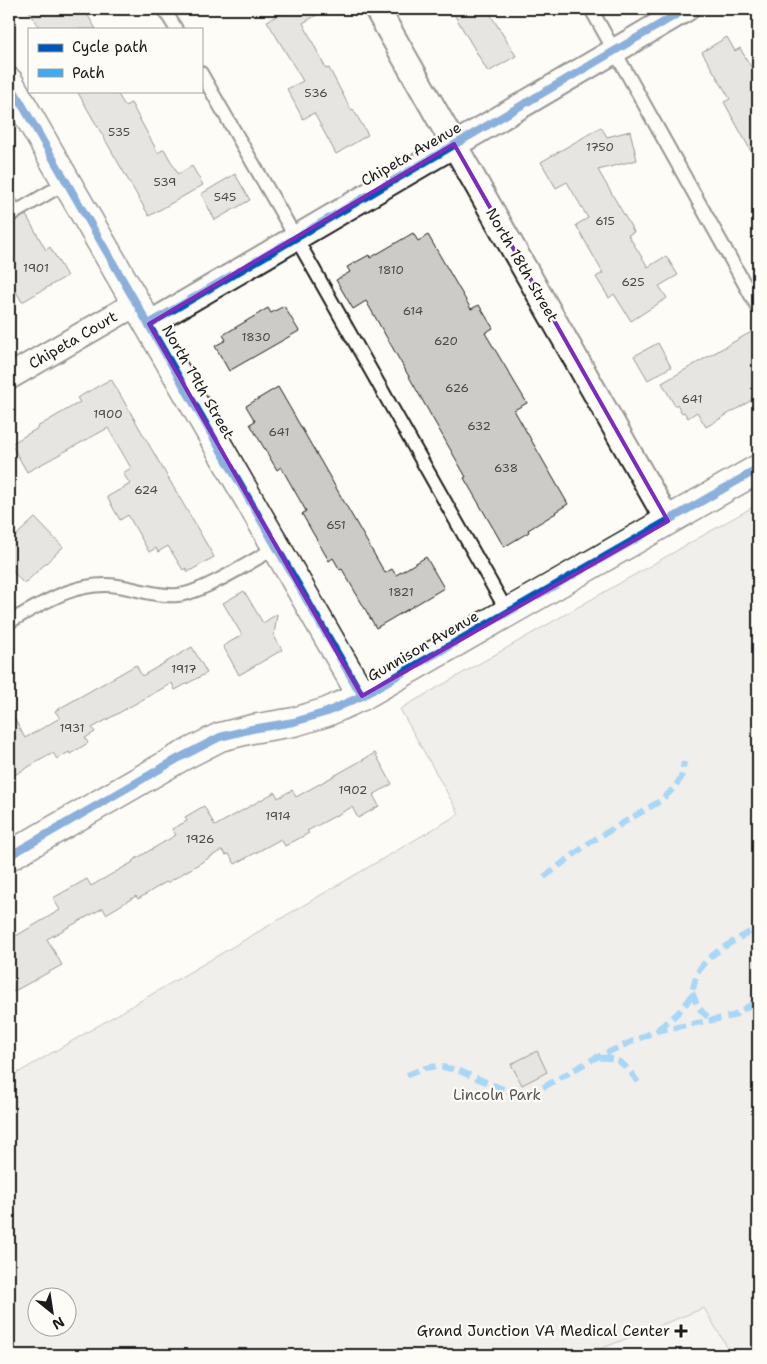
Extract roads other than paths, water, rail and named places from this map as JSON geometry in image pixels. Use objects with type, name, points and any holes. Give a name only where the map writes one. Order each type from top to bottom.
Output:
[{"type":"street","name":"North 18th Street","points":[[377,9],[668,521]]},
{"type":"street","name":"Chipeta Avenue","points":[[143,313],[296,238],[686,9]]},
{"type":"street","name":"North 19th Street","points":[[9,82],[362,696]]},
{"type":"street","name":"Chipeta Court","points":[[9,377],[143,313]]},
{"type":"street","name":"Gunnison Avenue","points":[[9,856],[179,758],[220,738],[252,729],[294,722],[327,712],[362,696],[758,469]]},
{"type":"lane","points":[[164,9],[175,28]]},
{"type":"lane","points":[[591,9],[758,308]]},
{"type":"lane","points":[[202,75],[508,613]]},
{"type":"lane","points":[[9,216],[67,182]]},
{"type":"lane","points":[[9,622],[57,595],[82,587],[97,585],[117,586],[161,594],[180,595],[196,590],[277,547]]},
{"type":"place","name":"Grand Junction VA Medical Center","points":[[681,1331]]},
{"type":"park label","name":"Lincoln Park","points":[[497,1095]]}]
